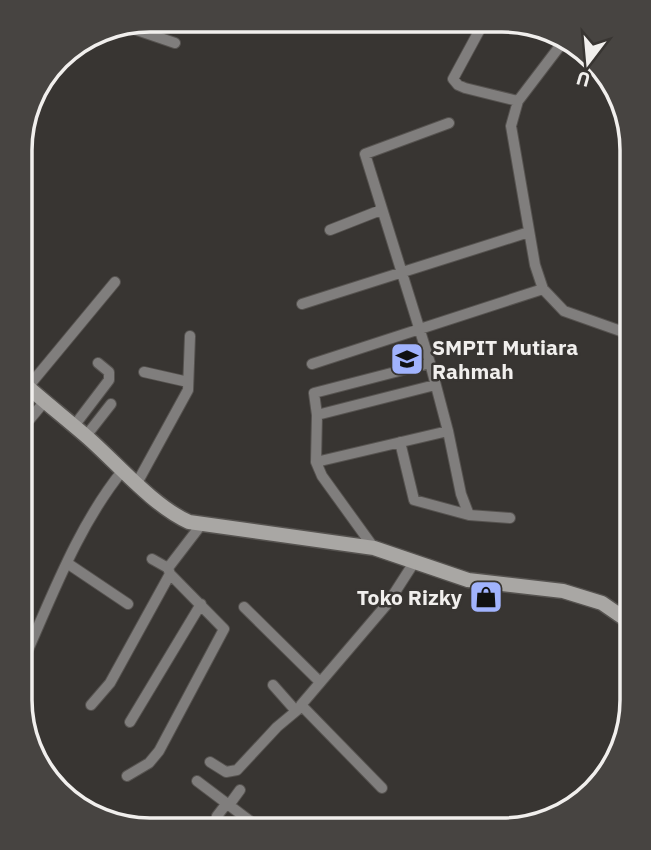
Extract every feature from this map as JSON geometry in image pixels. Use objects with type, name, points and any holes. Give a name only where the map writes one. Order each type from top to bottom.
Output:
[{"type":"main road","points":[[32,390],[136,483],[176,515],[201,526],[374,548],[468,580],[580,595],[619,614]]},
{"type":"street","points":[[144,32],[175,43]]},
{"type":"street","points":[[478,32],[453,79],[465,88],[518,101]]},
{"type":"street","points":[[559,47],[518,101],[511,125],[535,265],[543,289],[564,312],[620,331]]},
{"type":"street","points":[[449,123],[365,154],[430,363],[461,494],[469,515]]},
{"type":"street","points":[[330,230],[381,210]]},
{"type":"street","points":[[302,304],[529,232]]},
{"type":"street","points":[[32,375],[115,282]]},
{"type":"street","points":[[312,364],[543,289]]},
{"type":"street","points":[[136,483],[184,399],[188,382],[190,336]]},
{"type":"street","points":[[74,426],[109,380],[109,372],[98,363]]},
{"type":"street","points":[[374,548],[322,476],[316,462],[317,415],[314,393],[430,363]]},
{"type":"street","points":[[144,372],[188,382]]},
{"type":"street","points":[[317,415],[435,385]]},
{"type":"street","points":[[32,417],[45,401]]},
{"type":"street","points":[[86,436],[111,404]]},
{"type":"street","points":[[316,462],[448,431]]},
{"type":"street","points":[[400,442],[414,500],[469,515],[510,518]]},
{"type":"street","points":[[32,642],[101,497],[122,470]]},
{"type":"street","points":[[91,705],[110,683],[169,571],[201,526]]},
{"type":"street","points":[[127,776],[149,763],[159,751],[224,630],[169,571],[152,559]]},
{"type":"street","points":[[210,762],[226,772],[233,772],[298,709],[388,603],[415,561]]},
{"type":"street","points":[[68,564],[128,604]]},
{"type":"street","points":[[130,722],[201,604]]},
{"type":"street","points":[[244,607],[320,682]]},
{"type":"street","points":[[273,685],[382,788]]},
{"type":"street","points":[[197,781],[246,818]]},
{"type":"street","points":[[217,818],[240,790]]},
{"type":"place","name":"SMPIT Mutiara Rahmah","points":[[407,359]]},
{"type":"place","name":"Toko Rizky","points":[[486,597]]}]
